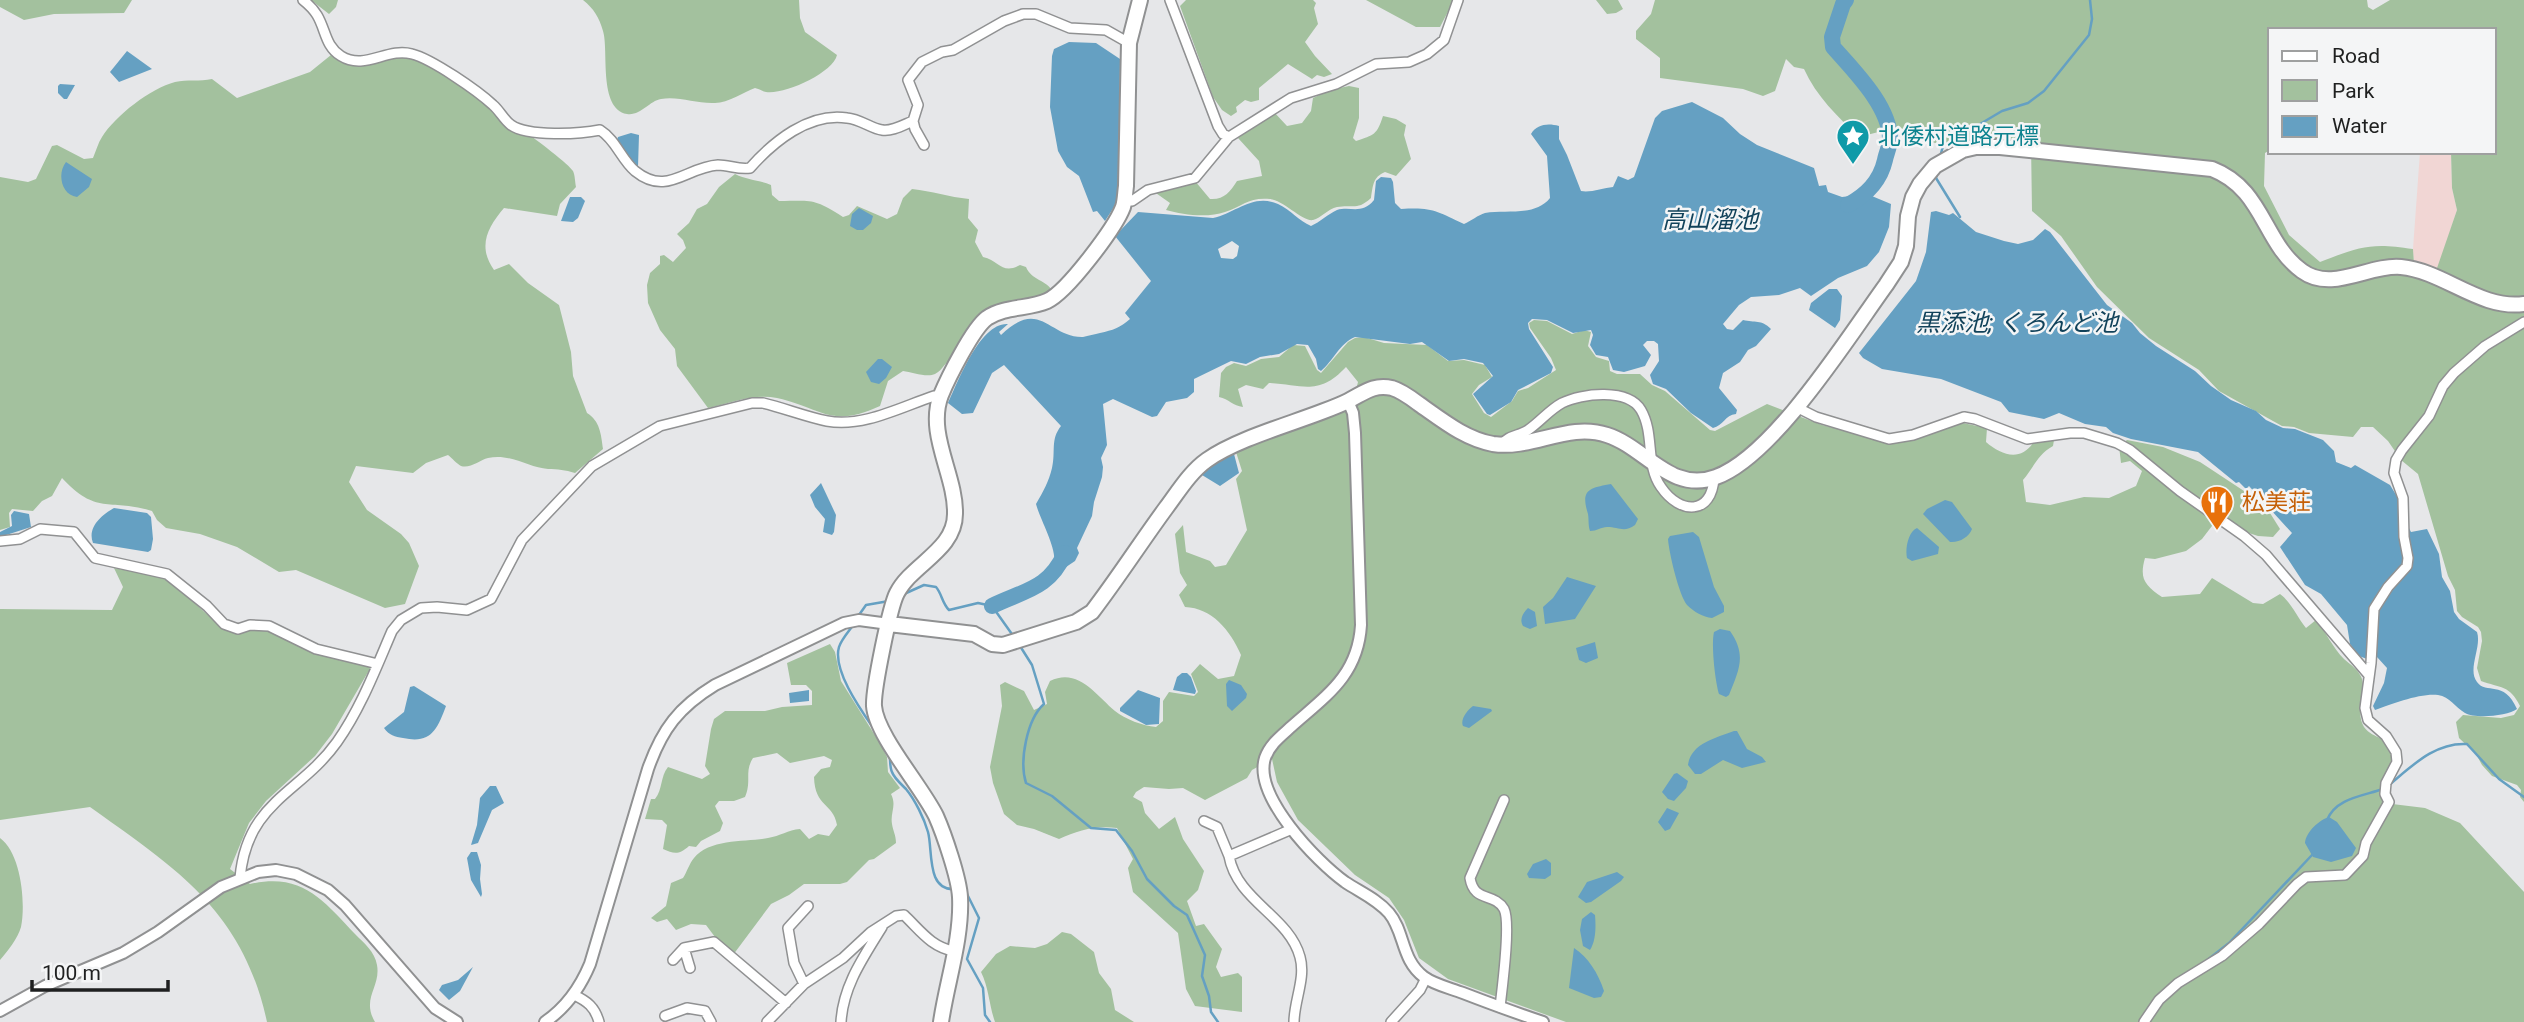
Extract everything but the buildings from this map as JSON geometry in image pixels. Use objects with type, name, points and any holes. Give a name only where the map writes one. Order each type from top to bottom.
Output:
[{"type":"main road","points":[[942,1022],[959,921],[959,889],[935,815],[881,728],[874,709],[875,691],[895,595],[919,567],[938,551],[952,531],[955,515],[953,492],[940,445],[937,415],[941,396],[975,330],[987,318],[1004,311],[1045,302],[1058,296],[1114,222],[1124,201],[1129,43],[1140,0]]},
{"type":"main road","points":[[889,624],[964,632],[974,634],[992,644],[1003,645],[1076,622],[1092,612],[1185,483],[1204,463],[1235,445],[1349,401],[1376,387],[1390,388],[1407,396],[1475,440],[1501,445],[1562,433],[1595,432],[1609,435],[1626,444],[1667,473],[1681,478],[1714,478],[1734,469],[1767,439],[1836,355],[1901,262],[1906,246],[1908,216],[1920,184],[1943,160],[1976,147],[2211,169],[2234,180],[2249,195],[2283,250],[2295,265],[2308,275],[2332,280],[2381,268],[2407,268],[2493,301],[2515,305],[2524,303]]},
{"type":"street","points":[[303,0],[317,14],[332,50],[349,60],[363,62],[400,53],[425,59],[495,106],[511,125],[521,129],[583,133],[600,130],[608,135],[629,165],[639,174],[660,182],[719,165],[750,168],[773,144],[822,120],[850,118],[883,130],[913,121]]},
{"type":"street","points":[[1170,0],[1218,126],[1223,134],[1229,137]]},
{"type":"street","points":[[1124,201],[1132,201],[1148,190],[1195,178],[1229,137],[1291,98],[1336,84],[1376,64],[1409,62],[1427,54],[1444,40],[1458,0]]},
{"type":"street","points":[[925,145],[913,121],[918,105],[908,80],[922,62],[942,52],[953,50],[1004,21],[1023,14],[1037,14],[1070,28],[1106,30],[1129,43]]},
{"type":"street","points":[[2144,1022],[2159,1000],[2178,983],[2222,956],[2306,877],[2344,875],[2363,856],[2366,843],[2389,802],[2385,794],[2386,783],[2397,762],[2396,752],[2386,736],[2368,720],[2365,708],[2374,610],[2388,587],[2407,566],[2403,498],[2394,472],[2396,460],[2429,416],[2443,386],[2454,373],[2485,346],[2524,322]]},
{"type":"street","points":[[240,877],[247,843],[256,824],[281,796],[326,756],[352,718],[393,631],[410,613],[421,608],[467,610],[491,598],[522,540],[592,466],[660,426],[752,403],[763,403],[825,421],[856,422],[933,396],[941,396]]},
{"type":"street","points":[[1501,445],[1504,440],[1535,425],[1559,405],[1572,399],[1624,397],[1636,402],[1643,412],[1648,427],[1655,478],[1670,499],[1682,507],[1693,508],[1713,491],[1714,478]]},
{"type":"street","points":[[1349,401],[1355,433],[1360,637],[1353,662],[1338,686],[1271,745],[1264,775],[1278,810],[1292,829],[1333,872],[1389,912],[1396,924],[1406,956],[1416,970],[1426,978],[1543,1022]]},
{"type":"street","points":[[1796,407],[1816,417],[1889,439],[1913,435],[1964,417],[2027,439],[2084,433],[2117,443],[2130,450],[2266,555],[2368,674]]},
{"type":"street","points":[[0,541],[20,539],[40,529],[74,532],[95,558],[167,574],[207,606],[223,624],[238,629],[250,625],[269,626],[316,649],[378,664]]},
{"type":"street","points":[[545,1022],[574,995],[590,964],[658,742],[674,718],[699,695],[715,685],[844,623],[859,620],[889,624]]},
{"type":"street","points":[[1500,1007],[1505,966],[1506,913],[1497,901],[1477,894],[1471,887],[1470,878],[1504,800]]},
{"type":"street","points":[[1204,821],[1217,827],[1237,879],[1246,893],[1285,932],[1301,958],[1294,1022]]},
{"type":"street","points":[[1229,856],[1292,829]]},
{"type":"street","points":[[0,1011],[45,986],[123,953],[240,877],[276,870],[296,874],[328,890],[345,905],[435,1007],[457,1022]]},
{"type":"street","points":[[804,984],[794,963],[788,928],[808,906]]},
{"type":"street","points":[[773,1020],[804,984],[843,958],[872,932],[896,916],[904,915],[929,941],[943,949],[954,951]]},
{"type":"street","points":[[841,1022],[842,1003],[848,986],[885,923]]},
{"type":"street","points":[[673,960],[684,948],[713,942],[786,1003]]},
{"type":"street","points":[[684,948],[690,968]]},
{"type":"street","points":[[1391,1022],[1420,990],[1426,978]]},
{"type":"street","points":[[574,995],[588,1002],[595,1010],[599,1022]]},
{"type":"street","points":[[665,1016],[687,1008],[705,1011],[711,1022]]},
{"type":"shaded area","points":[[2420,154],[2451,154],[2452,188],[2457,210],[2437,271],[2414,264]]},
{"type":"green space","points":[[0,0],[132,0],[124,13],[54,14],[24,20],[0,7]]},
{"type":"green space","points":[[311,0],[338,0],[336,7],[329,14]]},
{"type":"green space","points":[[583,0],[799,0],[800,18],[805,32],[837,55],[834,62],[818,75],[784,90],[766,92],[755,88],[720,103],[661,99],[637,113],[627,114],[618,110],[612,102],[606,78],[603,31],[596,14]]},
{"type":"green space","points":[[1186,0],[1313,0],[1316,3],[1314,8],[1318,24],[1305,42],[1332,74],[1324,77],[1317,75],[1312,79],[1288,64],[1259,88],[1259,100],[1245,100],[1236,107],[1237,112],[1231,116],[1222,110],[1213,97],[1180,6]]},
{"type":"green space","points":[[1366,0],[1454,0],[1440,27],[1416,27]]},
{"type":"green space","points":[[1596,0],[1618,0],[1623,9],[1607,14]]},
{"type":"green space","points":[[1655,0],[2367,0],[2368,7],[2373,10],[2390,0],[2524,0],[2524,802],[2517,785],[2492,776],[2476,754],[2459,738],[2456,722],[2463,715],[2501,718],[2514,715],[2520,706],[2508,691],[2481,681],[2477,668],[2481,632],[2457,611],[2455,590],[2448,576],[2418,474],[2401,460],[2388,441],[2373,427],[2361,427],[2353,437],[2309,433],[2282,426],[2219,391],[2199,370],[2149,338],[2097,287],[2061,236],[2032,211],[2031,143],[1979,139],[1949,146],[1931,142],[1898,127],[1859,137],[1821,97],[1804,69],[1794,67],[1786,59],[1775,91],[1763,96],[1743,89],[1660,78],[1660,58],[1636,39],[1636,31],[1651,14]]},
{"type":"green space","points":[[331,55],[358,66],[401,55],[420,61],[521,129],[573,171],[576,187],[560,204],[557,216],[504,208],[493,222],[485,245],[494,270],[509,264],[528,283],[559,305],[571,352],[573,376],[587,413],[599,428],[603,449],[575,473],[541,468],[504,457],[488,458],[464,467],[448,455],[426,463],[413,473],[356,466],[349,482],[367,510],[401,534],[409,543],[419,566],[405,604],[385,608],[296,570],[279,572],[237,547],[200,534],[166,528],[152,511],[95,502],[74,490],[62,478],[52,496],[42,501],[33,511],[12,509],[9,513],[10,527],[0,530],[0,177],[28,182],[36,179],[52,146],[57,145],[84,159],[93,158],[101,139],[116,120],[134,104],[166,85],[180,81],[212,79],[237,98],[310,72]]},
{"type":"green space","points":[[1349,86],[1359,88],[1359,118],[1353,138],[1356,141],[1374,133],[1383,116],[1396,119],[1406,125],[1404,135],[1411,159],[1396,176],[1385,172],[1378,176],[1371,198],[1362,204],[1337,207],[1313,220],[1304,218],[1270,199],[1251,201],[1218,214],[1196,215],[1166,210],[1170,203],[1153,191],[1195,181],[1210,199],[1215,199],[1226,195],[1237,181],[1262,176],[1259,161],[1238,138],[1273,111],[1287,126],[1302,123],[1311,111],[1313,98],[1330,90]]},
{"type":"green space","points":[[735,174],[771,185],[772,195],[779,201],[812,202],[843,217],[849,215],[857,206],[887,219],[897,214],[903,198],[912,189],[969,199],[968,218],[978,230],[975,242],[983,257],[1009,269],[1020,265],[1026,267],[1031,275],[1053,292],[1047,296],[998,308],[938,372],[928,375],[903,371],[888,381],[880,406],[863,413],[838,416],[768,397],[742,399],[708,408],[677,366],[675,349],[660,330],[648,303],[647,285],[650,273],[660,264],[660,256],[664,255],[673,262],[686,248],[677,234],[689,223],[697,209],[707,204],[719,187]]},
{"type":"green space","points":[[1534,320],[1547,321],[1572,334],[1584,330],[1591,332],[1588,346],[1596,357],[1609,361],[1610,371],[1617,374],[1640,374],[1652,385],[1665,391],[1710,430],[1715,431],[1767,404],[1822,425],[1891,443],[1913,440],[1958,422],[1987,428],[1986,442],[2004,453],[2022,453],[2033,443],[2054,440],[2053,446],[2040,457],[2023,480],[2026,502],[2050,505],[2084,497],[2109,498],[2136,486],[2142,471],[2130,461],[2121,463],[2119,446],[2127,440],[2163,447],[2200,462],[2254,495],[2280,529],[2273,537],[2258,536],[2215,522],[2202,539],[2186,551],[2155,559],[2145,558],[2145,581],[2162,597],[2200,594],[2212,578],[2253,603],[2263,604],[2280,594],[2306,628],[2316,620],[2340,655],[2361,676],[2361,721],[2370,733],[2386,744],[2391,754],[2388,771],[2381,781],[2384,803],[2425,808],[2460,823],[2524,892],[2524,1022],[1566,1022],[1448,979],[1419,958],[1404,920],[1389,898],[1355,875],[1298,820],[1277,782],[1272,759],[1252,770],[1247,778],[1205,800],[1183,788],[1144,787],[1133,797],[1142,802],[1145,813],[1159,829],[1175,817],[1183,839],[1204,871],[1198,890],[1187,901],[1196,926],[1204,924],[1222,949],[1216,967],[1221,977],[1238,973],[1242,977],[1242,1012],[1195,1006],[1186,989],[1178,933],[1133,892],[1128,868],[1133,859],[1117,828],[1088,829],[1059,839],[1017,825],[1004,814],[990,767],[1002,706],[1000,685],[1005,682],[1024,691],[1034,710],[1047,704],[1045,692],[1050,681],[1060,678],[1078,680],[1124,717],[1156,727],[1163,721],[1163,701],[1169,692],[1194,696],[1198,692],[1191,674],[1200,664],[1218,679],[1234,676],[1241,655],[1226,629],[1204,611],[1185,607],[1179,595],[1187,585],[1180,573],[1175,534],[1183,525],[1186,552],[1210,561],[1215,567],[1226,565],[1247,530],[1236,479],[1242,471],[1236,452],[1302,426],[1356,390],[1358,382],[1346,367],[1327,382],[1310,387],[1269,383],[1263,389],[1246,385],[1238,389],[1243,407],[1219,397],[1221,373],[1226,367],[1234,363],[1246,366],[1261,359],[1279,357],[1293,345],[1305,346],[1321,373],[1348,342],[1355,338],[1364,337],[1384,343],[1427,345],[1448,361],[1464,360],[1485,365],[1492,377],[1479,385],[1472,394],[1484,413],[1491,417],[1512,401],[1518,391],[1528,388],[1556,370],[1530,328],[1529,323]]},
{"type":"green space","points":[[114,568],[167,578],[221,627],[235,631],[269,629],[323,655],[371,667],[332,734],[315,756],[266,801],[249,823],[230,869],[250,884],[284,882],[310,892],[365,944],[377,965],[370,1006],[375,1022],[267,1022],[256,983],[241,950],[202,896],[151,851],[90,807],[0,820],[0,609],[112,610],[123,587]]},
{"type":"green space","points":[[830,644],[835,652],[841,681],[881,745],[887,757],[888,772],[900,788],[891,794],[896,843],[869,860],[847,882],[804,884],[771,904],[733,955],[721,945],[706,925],[691,924],[676,930],[667,919],[657,922],[651,918],[666,906],[671,883],[683,878],[694,858],[709,847],[768,838],[800,829],[809,839],[818,834],[829,836],[837,825],[832,812],[817,794],[814,777],[821,769],[830,767],[832,760],[824,756],[790,763],[777,753],[753,758],[745,797],[734,801],[719,801],[715,806],[723,823],[720,831],[701,841],[696,847],[689,846],[676,853],[663,849],[667,825],[662,820],[645,819],[651,799],[658,795],[668,767],[702,779],[710,774],[705,766],[711,729],[714,719],[725,711],[765,711],[812,705],[812,691],[806,685],[791,685],[787,663]]},
{"type":"green space","points":[[0,838],[7,845],[17,866],[23,905],[20,931],[0,960]]},
{"type":"green space","points":[[1062,932],[1071,934],[1094,952],[1099,973],[1111,989],[1115,1010],[1134,1022],[995,1022],[981,972],[996,954],[1010,946],[1035,948],[1047,944]]},
{"type":"water","points":[[1069,42],[1096,43],[1120,59],[1119,193],[1105,221],[1097,211],[1093,212],[1079,176],[1067,167],[1058,151],[1050,107],[1052,56],[1054,49]]},
{"type":"water","points":[[127,51],[152,69],[119,82],[110,72]]},
{"type":"water","points":[[60,84],[75,85],[67,99],[58,93]]},
{"type":"water","name":"高山溜池","points":[[1692,102],[1723,118],[1757,145],[1814,168],[1819,186],[1826,185],[1828,192],[1842,197],[1867,194],[1891,204],[1889,227],[1879,252],[1867,266],[1838,278],[1811,296],[1800,288],[1779,295],[1751,297],[1739,305],[1723,324],[1727,329],[1733,330],[1743,320],[1761,323],[1771,329],[1756,346],[1748,350],[1740,362],[1723,373],[1719,388],[1737,410],[1736,414],[1729,416],[1716,427],[1713,428],[1691,413],[1666,389],[1653,384],[1650,375],[1659,361],[1658,344],[1654,341],[1647,341],[1643,345],[1651,355],[1645,366],[1624,372],[1613,370],[1608,357],[1596,355],[1590,345],[1593,335],[1591,330],[1573,333],[1547,320],[1532,319],[1528,323],[1529,329],[1553,367],[1551,373],[1518,390],[1511,402],[1490,415],[1473,394],[1493,376],[1483,363],[1464,359],[1449,361],[1422,342],[1410,344],[1355,337],[1345,343],[1321,371],[1308,345],[1297,344],[1279,354],[1260,357],[1246,364],[1231,361],[1194,379],[1194,392],[1187,398],[1166,402],[1157,416],[1152,417],[1113,399],[1103,404],[1107,445],[1101,458],[1102,477],[1092,516],[1077,548],[1079,553],[1075,561],[1060,571],[1053,567],[1052,545],[1036,504],[1051,473],[1054,441],[1061,426],[1004,365],[992,373],[973,413],[962,414],[948,403],[971,355],[988,333],[998,326],[1008,324],[999,332],[1001,335],[1014,324],[1025,319],[1035,319],[1071,336],[1083,337],[1113,330],[1130,319],[1125,313],[1151,281],[1115,236],[1138,212],[1213,218],[1253,202],[1269,201],[1283,206],[1311,226],[1337,210],[1361,209],[1370,205],[1374,200],[1376,181],[1381,177],[1391,178],[1395,203],[1401,209],[1434,211],[1464,224],[1485,213],[1536,208],[1550,198],[1547,156],[1531,134],[1536,128],[1559,126],[1559,139],[1581,191],[1592,191],[1613,187],[1618,176],[1628,180],[1634,177],[1655,118],[1662,111]],"holes":[[[1232,241],[1239,246],[1237,256],[1233,259],[1221,258],[1218,249]]]},
{"type":"water","points":[[631,133],[639,135],[638,167],[626,155],[617,140],[618,137]]},
{"type":"water","points":[[66,162],[92,179],[89,187],[77,197],[67,192],[62,183],[61,177]]},
{"type":"water","points":[[570,197],[581,197],[585,201],[578,218],[573,222],[561,221]]},
{"type":"water","points":[[859,208],[873,216],[871,223],[863,230],[850,226],[852,214]]},
{"type":"water","name":"黒添池; くろんど池","points":[[1931,212],[1949,215],[1953,213],[1976,232],[2018,244],[2033,240],[2045,229],[2050,232],[2107,305],[2132,323],[2156,346],[2195,371],[2231,400],[2256,411],[2266,420],[2283,428],[2295,429],[2323,440],[2334,451],[2336,462],[2351,468],[2355,465],[2390,485],[2411,532],[2427,529],[2439,554],[2442,577],[2450,591],[2454,612],[2477,632],[2474,677],[2481,686],[2507,694],[2517,709],[2499,715],[2476,716],[2465,713],[2446,698],[2431,695],[2375,710],[2373,706],[2384,683],[2387,668],[2377,657],[2368,653],[2367,659],[2359,656],[2350,644],[2347,625],[2321,594],[2305,585],[2280,547],[2292,533],[2249,486],[2246,489],[2239,482],[2236,483],[2198,452],[2131,439],[2113,433],[2106,427],[2085,424],[2059,413],[2044,419],[2009,412],[2001,402],[1941,379],[1882,369],[1863,358],[1859,353],[1916,281],[1926,252]]},
{"type":"water","points":[[1829,289],[1837,289],[1842,296],[1840,320],[1835,328],[1809,310],[1811,303]]},
{"type":"water","points":[[878,359],[892,367],[879,384],[871,382],[866,372]]},
{"type":"water","points":[[1234,454],[1239,473],[1220,486],[1202,475],[1216,462]]},
{"type":"water","points":[[821,483],[836,515],[832,535],[823,532],[825,519],[815,507],[810,495]]},
{"type":"water","points":[[1611,484],[1638,519],[1635,525],[1628,529],[1607,527],[1590,531],[1586,495],[1592,489]]},
{"type":"water","points":[[1945,500],[1952,502],[1972,529],[1969,535],[1953,542],[1923,514]]},
{"type":"water","points":[[114,508],[147,513],[151,517],[151,550],[148,552],[93,543],[92,532],[96,522]]},
{"type":"water","points":[[14,511],[29,514],[31,527],[0,537],[0,532],[12,526],[11,515]]},
{"type":"water","points":[[1917,528],[1939,547],[1938,554],[1912,561],[1907,558],[1908,541]]},
{"type":"water","points":[[1693,532],[1699,537],[1714,587],[1724,606],[1724,612],[1712,618],[1699,614],[1687,605],[1672,563],[1668,539],[1670,536]]},
{"type":"water","points":[[1567,577],[1596,586],[1575,619],[1545,624],[1543,607],[1553,598]]},
{"type":"water","points":[[1528,608],[1535,612],[1537,626],[1530,629],[1523,626],[1521,621]]},
{"type":"water","points":[[1720,629],[1730,631],[1740,655],[1736,678],[1726,697],[1719,694],[1714,663],[1714,632]]},
{"type":"water","points":[[1595,642],[1598,658],[1586,663],[1579,660],[1576,648]]},
{"type":"water","points":[[1182,673],[1191,677],[1195,694],[1173,690],[1177,677]]},
{"type":"water","points":[[1229,680],[1241,685],[1247,694],[1232,711],[1227,706],[1226,684]]},
{"type":"water","points":[[414,686],[446,706],[436,728],[427,737],[413,739],[395,736],[384,728],[404,712],[410,687]]},
{"type":"water","points":[[809,690],[809,701],[790,703],[789,693]]},
{"type":"water","points":[[1138,690],[1160,698],[1159,724],[1146,725],[1120,711]]},
{"type":"water","points":[[1473,706],[1492,711],[1469,728],[1463,726],[1466,713]]},
{"type":"water","points":[[1737,731],[1747,749],[1766,762],[1742,768],[1723,760],[1701,774],[1695,774],[1688,765],[1694,751],[1705,742]]},
{"type":"water","points":[[1677,773],[1688,781],[1686,788],[1674,801],[1662,792]]},
{"type":"water","points":[[490,786],[496,786],[504,803],[492,810],[478,843],[471,845],[477,825],[480,798]]},
{"type":"water","points":[[1667,808],[1679,813],[1670,829],[1665,831],[1658,822]]},
{"type":"water","points":[[2329,817],[2337,822],[2356,848],[2352,856],[2331,862],[2313,857],[2305,843],[2306,839],[2314,827]]},
{"type":"water","points":[[471,852],[477,852],[481,865],[481,897],[471,880],[467,858]]},
{"type":"water","points":[[1546,859],[1551,863],[1551,875],[1545,879],[1529,878],[1527,874],[1533,864]]},
{"type":"water","points":[[1617,872],[1624,877],[1621,881],[1591,902],[1586,903],[1578,897],[1587,882]]},
{"type":"water","points":[[1591,912],[1595,915],[1595,929],[1590,950],[1583,946],[1580,930],[1582,919]]},
{"type":"water","points":[[1574,948],[1596,972],[1604,991],[1601,997],[1594,998],[1569,988]]},
{"type":"water","points":[[473,967],[460,991],[449,1000],[439,990],[442,985],[458,980]]},
{"type":"waterway","points":[[1846,0],[1832,37],[1833,47],[1877,101],[1884,114],[1890,139],[1883,168],[1876,181],[1861,197],[1848,205]]},
{"type":"waterway","points":[[1940,157],[1943,146],[2002,111],[2028,103],[2044,91],[2089,35],[2092,19],[2090,0]]},
{"type":"waterway","points":[[1937,174],[1936,178],[1960,217]]},
{"type":"waterway","points":[[992,606],[1044,581],[1059,565],[1065,553]]},
{"type":"waterway","points":[[904,594],[924,585],[936,587],[949,610],[978,603],[992,606],[1014,637]]},
{"type":"waterway","points":[[859,615],[866,605],[889,601]]},
{"type":"waterway","points":[[854,624],[839,647],[840,668],[850,691],[876,732]]},
{"type":"waterway","points":[[1020,646],[1032,665],[1044,704],[1033,720],[1026,741],[1023,763],[1026,783],[1052,796],[1091,828],[1116,830],[1132,851],[1147,879],[1187,915],[1205,955],[1202,976],[1211,1012],[1218,1022]]},
{"type":"waterway","points":[[2389,785],[2434,751],[2455,744],[2467,744],[2499,779],[2524,797]]},
{"type":"waterway","points":[[890,756],[893,774],[913,798],[926,827],[935,877],[946,888],[955,889]]},
{"type":"waterway","points":[[2327,820],[2343,802],[2383,789]]},
{"type":"waterway","points":[[2206,961],[2229,943],[2312,855]]},
{"type":"waterway","points":[[965,890],[979,918],[967,959],[983,988],[985,1015],[990,1022]]},
{"type":"waterway","points":[[2142,1019],[2149,1007]]},
{"type":"place","name":"北倭村道路元標","points":[[1853,166]]},
{"type":"place","name":"松美荘","points":[[2217,532]]}]
